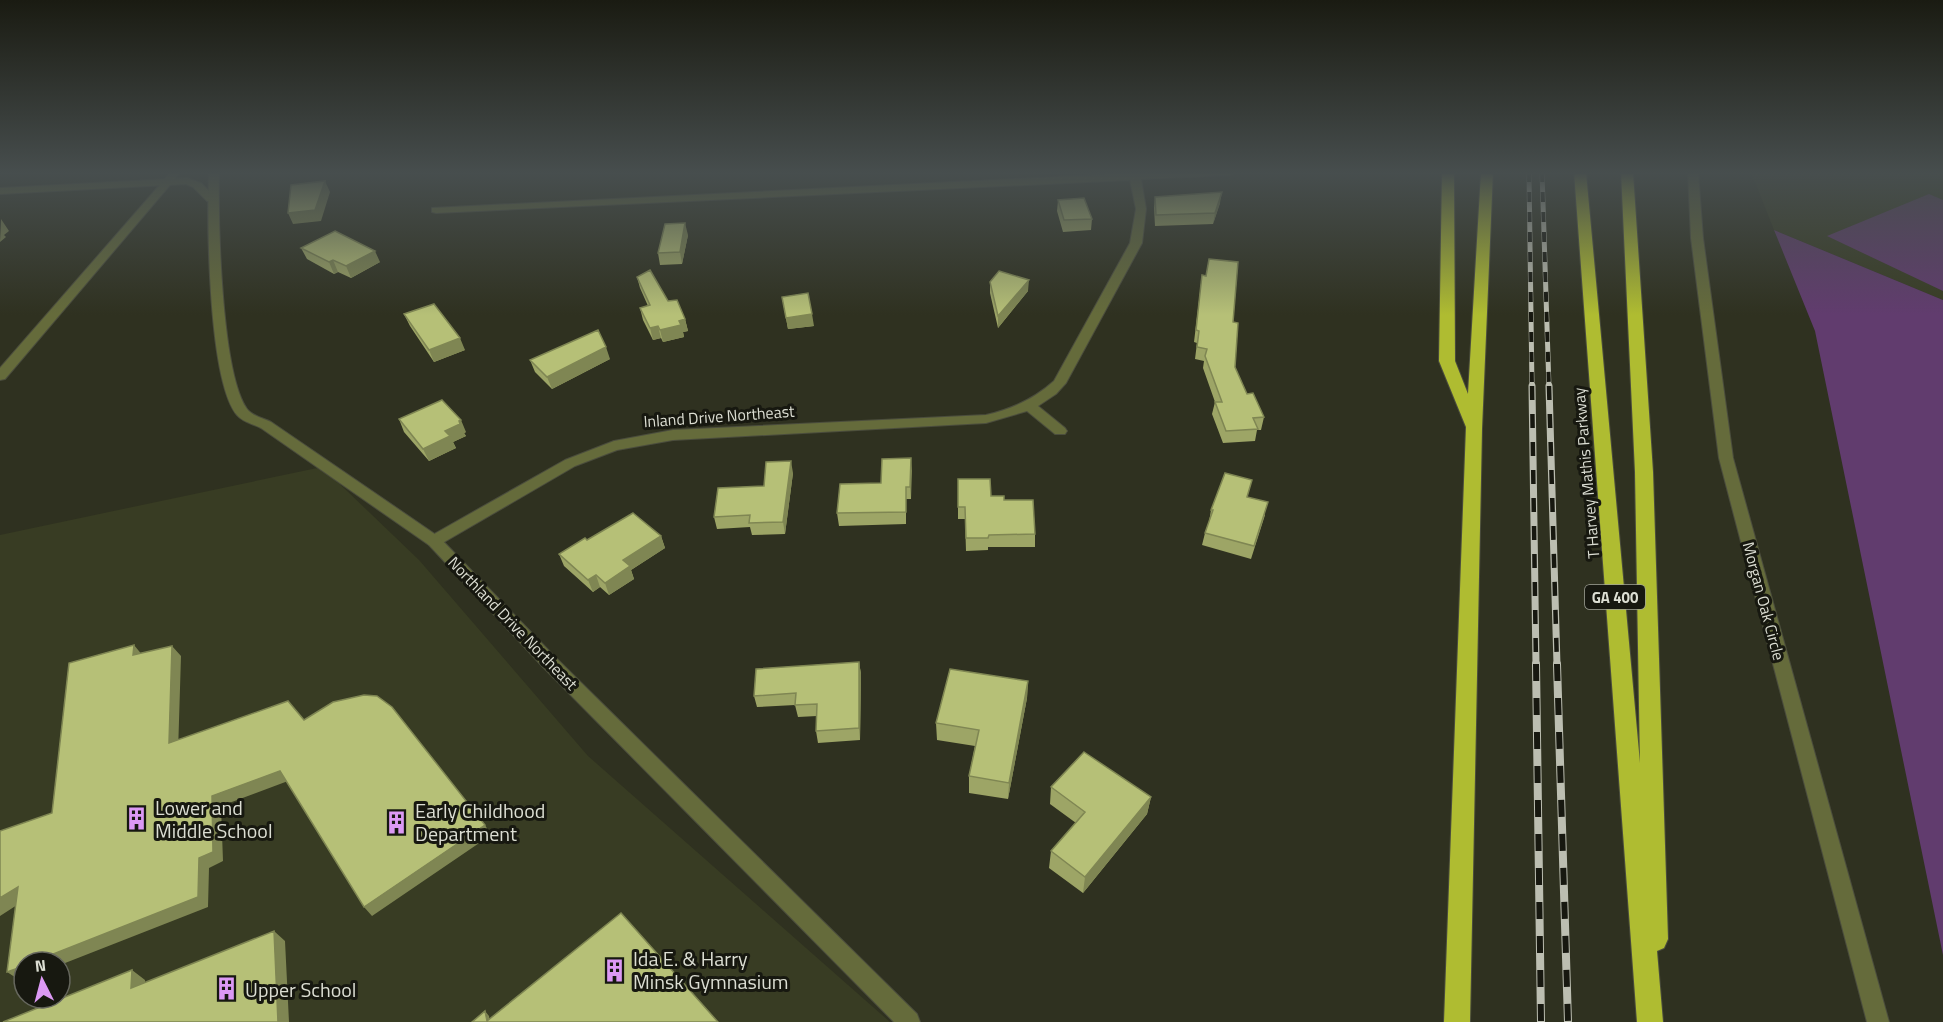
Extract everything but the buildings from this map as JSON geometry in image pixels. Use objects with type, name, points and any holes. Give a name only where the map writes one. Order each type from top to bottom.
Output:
[{"type":"highway","points":[[1448,220],[1447,361],[1474,429]]},
{"type":"highway","points":[[1457,1022],[1474,429],[1485,220]]},
{"type":"highway","name":"T Harvey Mathis Parkway","points":[[1584,220],[1650,1022]]},
{"type":"highway","points":[[1630,220],[1644,472],[1657,1022]]},
{"type":"street","points":[[0,376],[134,220]]},
{"type":"street","name":"Northland Drive Northeast","points":[[213,220],[221,343],[234,398],[241,412],[266,425],[434,541],[548,662],[909,1022]]},
{"type":"street","name":"Inland Drive Northeast","points":[[434,541],[570,463],[614,446],[642,439],[673,435],[986,419],[1009,415],[1030,407],[1059,383],[1136,243],[1139,220]]},
{"type":"street","name":"Morgan Oak Circle","points":[[1696,220],[1726,458],[1878,1022]]},
{"type":"street","points":[[1030,407],[1060,431]]},
{"type":"shaded area","points":[[1770,220],[1943,220],[1943,300],[1774,230]]},
{"type":"shaded area","points":[[1867,220],[1943,220],[1943,291],[1827,236]]},
{"type":"shaded area","points":[[1774,230],[1943,300],[1943,955],[1815,331]]},
{"type":"shaded area","points":[[322,467],[419,560],[588,756],[890,1022],[0,1022],[0,535]]},
{"type":"railway","points":[[1530,220],[1532,388]]},
{"type":"railway","points":[[1544,220],[1549,388]]},
{"type":"railway","points":[[1532,386],[1536,665]]},
{"type":"railway","points":[[1549,386],[1557,665]]},
{"type":"railway","points":[[1536,664],[1541,1022]]},
{"type":"railway","points":[[1557,664],[1568,1022]]},
{"type":"place","name":"Lower and Middle School","points":[[137,818]]},
{"type":"place","name":"Early Childhood Department","points":[[397,822]]},
{"type":"place","name":"Ida E. & Harry Minsk Gymnasium","points":[[615,970]]},
{"type":"place","name":"Upper School","points":[[227,989]]}]
